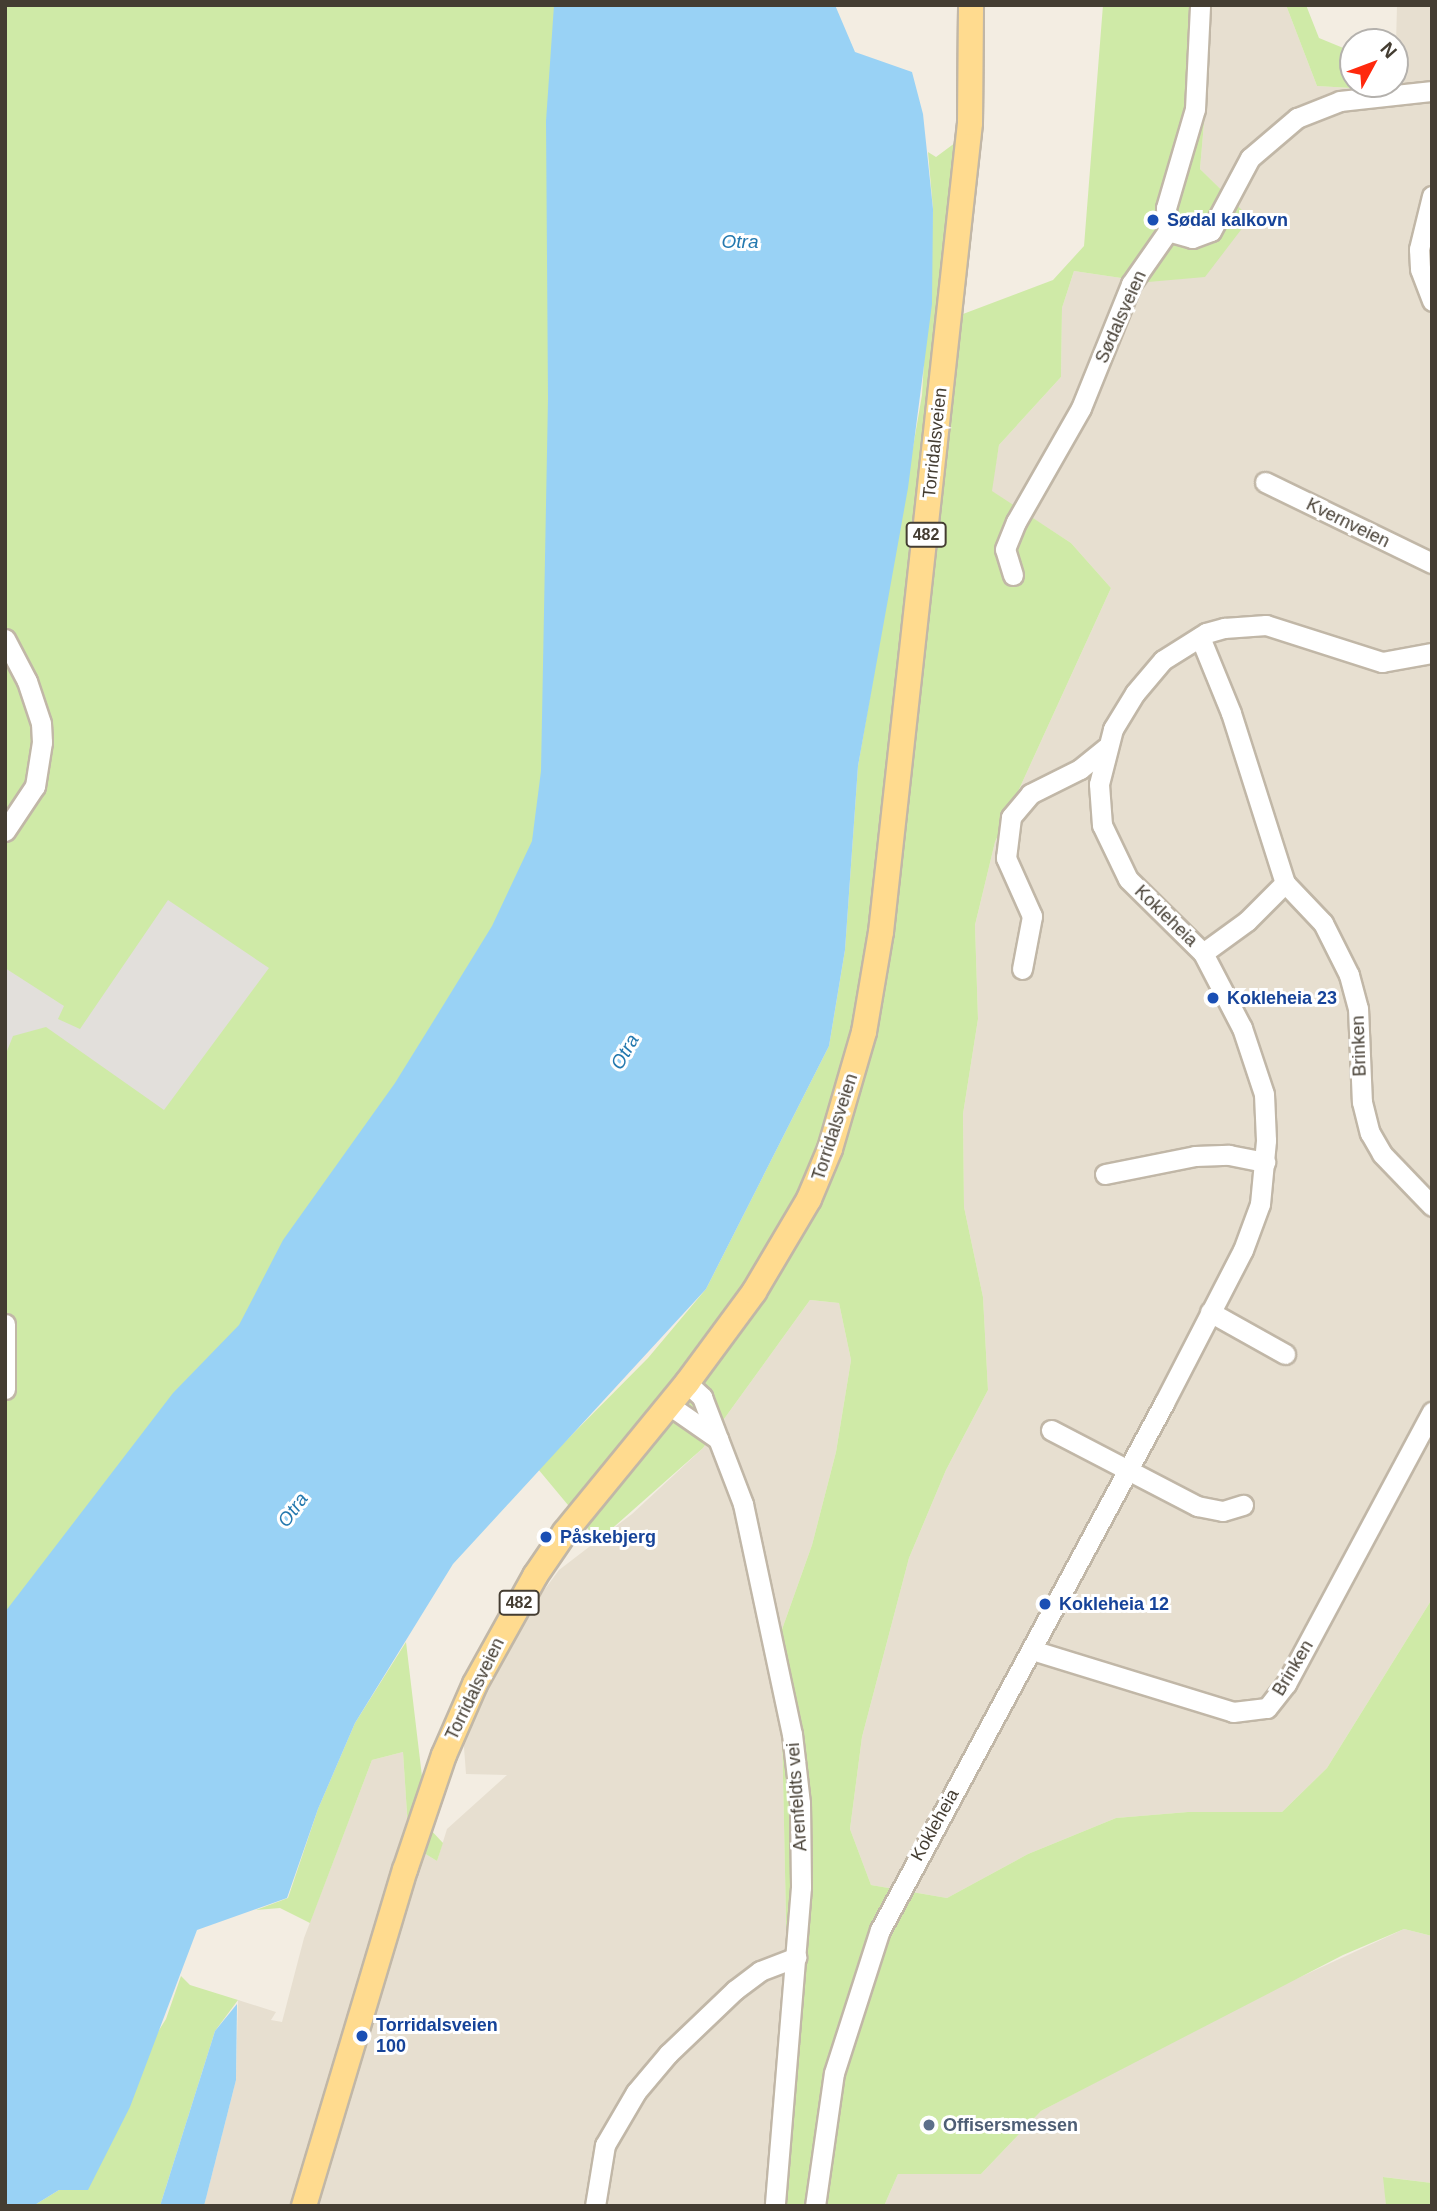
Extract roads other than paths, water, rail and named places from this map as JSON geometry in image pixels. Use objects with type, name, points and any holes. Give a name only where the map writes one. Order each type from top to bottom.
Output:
[{"type":"main road","name":"Torridalsveien","points":[[304,2206],[405,1870],[453,1732],[535,1576],[591,1498],[687,1383],[754,1292],[815,1188],[867,1018],[891,847],[963,186],[971,5]]},
{"type":"street","points":[[1200,5],[1195,109],[1166,208],[1168,231],[1192,238],[1211,231],[1251,158],[1297,118],[1340,100],[1432,91]]},
{"type":"street","points":[[1432,196],[1419,249],[1420,269],[1432,302]]},
{"type":"street","name":"Sødalsveien","points":[[1013,575],[1005,548],[1016,522],[1081,408],[1131,284],[1168,231]]},
{"type":"street","name":"Kvernveien","points":[[1265,482],[1432,563]]},
{"type":"street","name":"Kokleheia","points":[[815,2206],[834,2073],[880,1930],[1128,1471],[1254,1221],[1265,1162],[1264,1094],[1259,1072],[1242,1028],[1203,953],[1116,862],[1099,805],[1106,748],[1122,712],[1149,675],[1200,637],[1224,628],[1266,625],[1382,662],[1432,653]]},
{"type":"street","name":"Brinken","points":[[1200,637],[1231,713],[1285,883],[1323,923],[1349,975],[1358,1007],[1362,1102],[1370,1133],[1382,1154],[1432,1206]]},
{"type":"street","points":[[5,639],[27,681],[41,723],[42,742],[35,786],[5,831]]},
{"type":"street","name":"Kokleheia","points":[[1022,969],[1032,916],[1006,859],[1012,817],[1030,794],[1080,769],[1106,748]]},
{"type":"street","points":[[1203,953],[1254,915],[1285,883]]},
{"type":"street","points":[[1105,1174],[1195,1156],[1229,1154],[1265,1162]]},
{"type":"street","points":[[1210,1312],[1286,1354]]},
{"type":"street","points":[[5,1325],[5,1389]]},
{"type":"street","name":"Arenfeldts vei","points":[[687,1383],[702,1396],[744,1504],[792,1734],[802,1825],[796,1958],[775,2206]]},
{"type":"street","points":[[669,1405],[718,1439]]},
{"type":"street","name":"Brinken","points":[[1032,1650],[1233,1712],[1266,1707],[1286,1684],[1432,1412]]},
{"type":"street","points":[[1051,1430],[1197,1506],[1223,1511],[1243,1505]]},
{"type":"street","points":[[595,2206],[605,2145],[636,2092],[668,2054],[734,1990],[768,1966],[796,1958]]},
{"type":"water","name":"Otra","points":[[554,5],[835,5],[855,52],[912,72],[923,114],[933,209],[932,304],[908,488],[858,766],[845,950],[829,1046],[706,1289],[453,1564],[355,1723],[318,1809],[287,1898],[197,1930],[130,2107],[88,2190],[59,2190],[33,2206],[5,2206],[5,1612],[173,1393],[239,1325],[283,1240],[395,1083],[492,926],[532,841],[541,771],[548,398],[546,121]]},
{"type":"water","points":[[237,2004],[236,2080],[204,2206],[160,2206],[215,2031]]},
{"type":"place","name":"Sødal kalkovn","points":[[1153,220]]},
{"type":"place","name":"Kokleheia 23","points":[[1213,998]]},
{"type":"place","name":"Påskebjerg","points":[[546,1537]]},
{"type":"place","name":"Kokleheia 12","points":[[1045,1604]]},
{"type":"place","name":"Torridalsveien 100","points":[[362,2036]]},
{"type":"place","name":"Offisersmessen","points":[[929,2125]]}]
